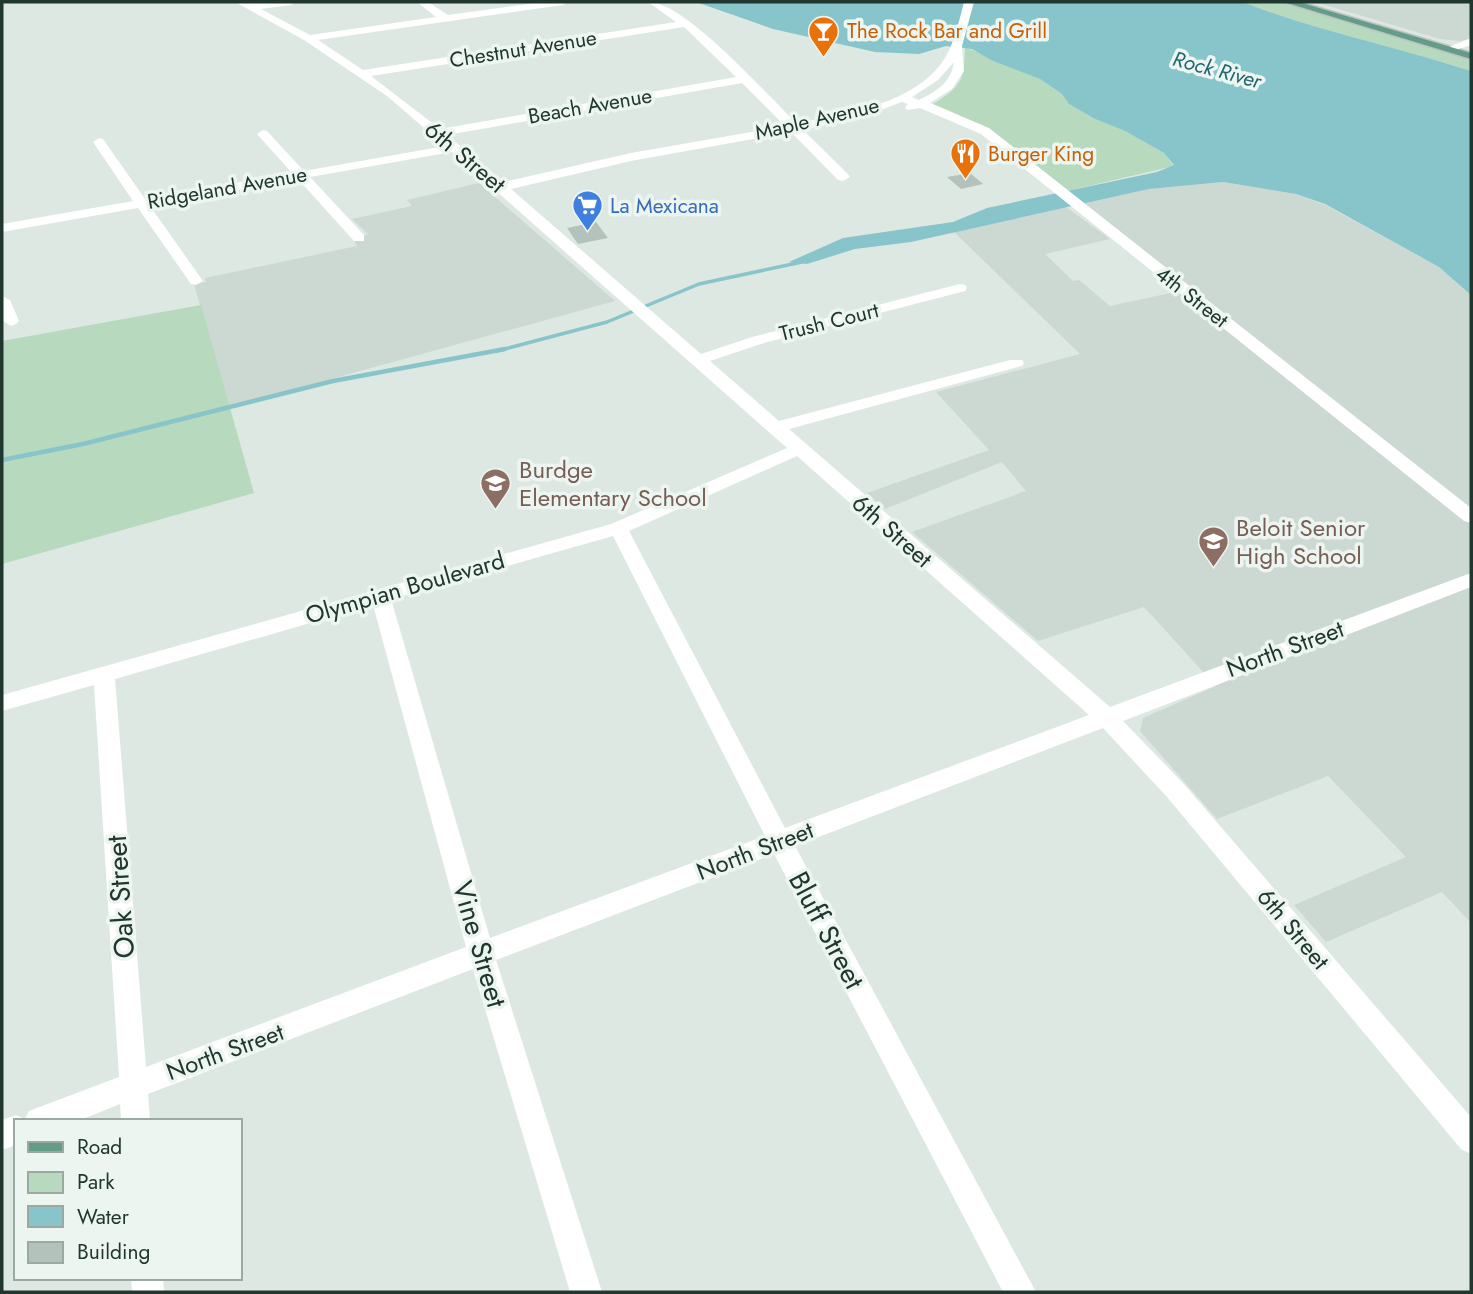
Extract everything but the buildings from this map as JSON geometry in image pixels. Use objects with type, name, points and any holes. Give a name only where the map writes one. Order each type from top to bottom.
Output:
[{"type":"main road","points":[[1289,2],[1454,48]]},
{"type":"main road","points":[[1308,2],[1470,53]]},
{"type":"street","points":[[245,5],[291,2]]},
{"type":"street","points":[[422,2],[445,19]]},
{"type":"street","points":[[308,38],[564,2]]},
{"type":"street","points":[[653,2],[686,24],[843,177]]},
{"type":"street","points":[[958,48],[969,2]]},
{"type":"street","name":"6th Street","points":[[245,5],[308,38],[391,94],[1105,716],[1175,790],[1471,1139]]},
{"type":"street","name":"Chestnut Avenue","points":[[360,74],[686,24]]},
{"type":"street","points":[[1454,48],[1471,41]]},
{"type":"street","name":"Maple Avenue","points":[[506,192],[568,181],[797,130],[856,113],[901,98],[935,77],[958,48]]},
{"type":"street","name":"Maple Avenue","points":[[797,130],[877,119],[943,91],[955,78],[961,63],[958,48]]},
{"type":"street","name":"Beach Avenue","points":[[437,133],[744,79]]},
{"type":"street","name":"4th Street","points":[[901,98],[942,111],[985,131],[1059,193],[1471,517]]},
{"type":"street","points":[[263,134],[359,238]]},
{"type":"street","points":[[99,142],[196,281]]},
{"type":"street","name":"Ridgeland Avenue","points":[[2,228],[453,148]]},
{"type":"street","name":"Trush Court","points":[[698,360],[758,340],[960,288]]},
{"type":"street","points":[[2,300],[11,321]]},
{"type":"street","points":[[774,428],[1016,363]]},
{"type":"street","name":"Olympian Boulevard","points":[[2,703],[618,528],[799,449]]},
{"type":"street","name":"Bluff Street","points":[[618,528],[780,842],[1020,1292]]},
{"type":"street","name":"North Street","points":[[44,1119],[780,842],[1105,716],[1471,580]]},
{"type":"street","name":"Vine Street","points":[[380,595],[481,953],[586,1292]]},
{"type":"street","name":"Oak Street","points":[[104,674],[136,1119]]},
{"type":"shaded area","points":[[1315,2],[1471,2],[1471,39],[1440,39]]},
{"type":"shaded area","name":"Beloit Senior High School","points":[[1223,182],[1296,194],[1325,205],[1439,267],[1471,295],[1471,923],[1442,892],[1326,942],[1294,905],[1406,857],[1328,776],[1217,819],[1140,731],[1143,718],[1216,686],[1144,607],[1038,641],[912,532],[1026,491],[1002,462],[885,509],[867,493],[989,450],[936,392],[1080,354],[954,232],[1066,207],[1110,239],[1045,254],[1073,281],[1079,280],[1110,306],[1189,289],[1081,204],[1149,189]]},
{"type":"shaded area","points":[[479,183],[615,301],[229,407],[194,284],[206,282],[205,278],[357,246],[354,240],[368,234],[352,219],[412,206],[407,200]]},
{"type":"green space","points":[[1243,2],[1283,2],[1471,58],[1471,71],[1299,22]]},
{"type":"green space","points":[[965,47],[1040,79],[1062,94],[1069,104],[1164,153],[1174,166],[1067,191],[987,131],[933,104],[959,82],[964,68]]},
{"type":"green space","points":[[201,305],[254,493],[2,564],[2,341]]},
{"type":"water","name":"Rock River","points":[[696,2],[1243,2],[1299,22],[1471,71],[1471,295],[1439,267],[1325,204],[1296,194],[1223,182],[1149,189],[911,242],[855,249],[807,264],[789,262],[843,238],[953,222],[987,208],[1157,172],[1174,165],[1164,153],[1069,104],[1062,94],[1040,79],[991,60],[972,49],[946,46],[919,54],[875,52],[773,29]]},
{"type":"waterway","points":[[504,349],[607,322],[699,284],[802,262]]},
{"type":"waterway","points":[[2,460],[83,444],[333,381],[504,349]]},
{"type":"waterway","points":[[497,351],[504,349]]},
{"type":"place","name":"The Rock Bar and Grill","points":[[824,58]]},
{"type":"place","name":"Burger King","points":[[965,181]]},
{"type":"place","name":"La Mexicana","points":[[587,233]]},
{"type":"place","name":"Burdge Elementary School","points":[[496,511]]},
{"type":"place","name":"Beloit Senior High School","points":[[1213,569]]}]
